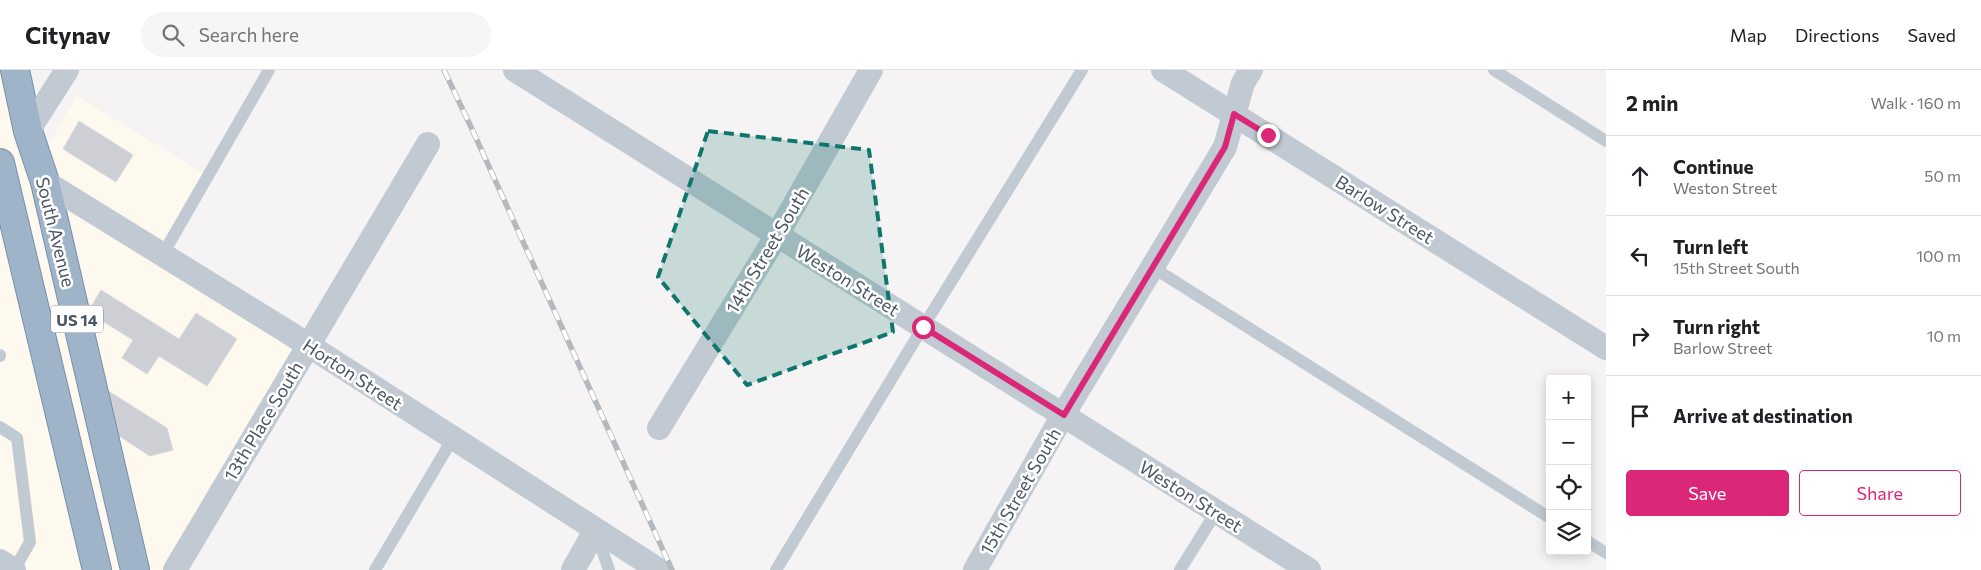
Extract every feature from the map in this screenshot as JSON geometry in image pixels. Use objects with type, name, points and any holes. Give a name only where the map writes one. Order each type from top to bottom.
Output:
[{"type":"highway","name":"South Avenue","points":[[14,70],[28,131],[45,182],[135,570]]},
{"type":"highway","name":"South Avenue","points":[[1,174],[97,570]]},
{"type":"street","points":[[28,131],[67,70]]},
{"type":"street","name":"Weston Street","points":[[515,70],[1309,570]]},
{"type":"street","name":"14th Street South","points":[[659,428],[777,235],[871,70]]},
{"type":"street","name":"Barlow Street","points":[[1163,70],[1606,348]]},
{"type":"street","name":"15th Street South","points":[[975,570],[1152,266],[1225,147],[1244,83],[1251,70]]},
{"type":"street","name":"13th Place South","points":[[175,570],[428,144]]},
{"type":"street","name":"Horton Street","points":[[45,182],[163,254],[659,570]]},
{"type":"street","points":[[572,570],[595,531]]},
{"type":"street","points":[[0,561],[14,570]]},
{"type":"lane","points":[[163,254],[269,70]]},
{"type":"lane","points":[[776,570],[1082,70]]},
{"type":"lane","points":[[1494,70],[1606,141]]},
{"type":"lane","points":[[1152,266],[1546,515]]},
{"type":"lane","points":[[0,428],[17,438],[30,542],[14,570]]},
{"type":"lane","points":[[375,570],[452,438]]},
{"type":"lane","points":[[1180,570],[1216,512]]},
{"type":"lane","points":[[595,531],[609,570]]},
{"type":"lane","points":[[1591,544],[1606,553]]},
{"type":"highlighted area","points":[[708,131],[869,150],[893,332],[747,385],[658,277]]},
{"type":"shaded area","points":[[0,70],[26,70],[46,148],[77,96],[208,176],[163,254],[308,346],[175,570],[14,570],[0,561]]},
{"type":"building","points":[[79,121],[133,155],[116,182],[63,149]]},
{"type":"building","points":[[101,290],[179,339],[196,313],[237,339],[207,386],[159,356],[147,374],[122,358],[133,340],[88,312]]},
{"type":"building","points":[[105,389],[167,428],[173,450],[150,456],[116,434]]},
{"type":"railway","points":[[444,70],[672,570]]},
{"type":"route","points":[[923,327],[1064,415],[1225,147],[1234,114],[1268,135]]}]
